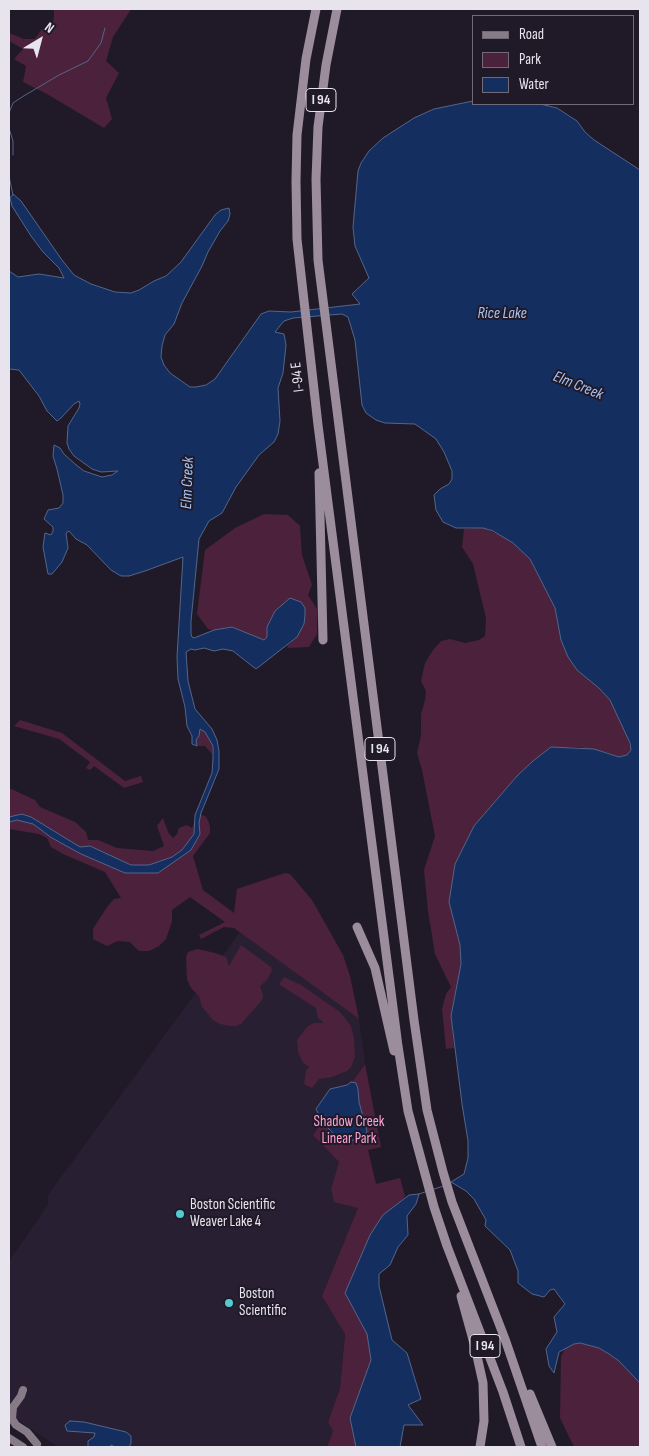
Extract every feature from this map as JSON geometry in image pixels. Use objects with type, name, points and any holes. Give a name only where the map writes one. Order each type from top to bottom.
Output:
[{"type":"highway","name":"I-94 E","points":[[316,9],[304,76],[296,156],[297,239],[318,425]]},
{"type":"highway","name":"I 94","points":[[337,9],[326,65],[318,135],[316,224],[319,278],[414,1020],[428,1110],[443,1172],[452,1202],[505,1339],[542,1447]]},
{"type":"highway","name":"I 94","points":[[318,425],[408,1111],[425,1177],[447,1246],[503,1392],[521,1447]]},
{"type":"highway","points":[[318,425],[322,640]]},
{"type":"highway","points":[[357,927],[380,986],[408,1111]]},
{"type":"highway","points":[[447,1246],[483,1383],[484,1421],[480,1447]]},
{"type":"highway","points":[[505,1339],[552,1447]]},
{"type":"main road","points":[[9,1407],[19,1389],[21,1396],[13,1408],[12,1419],[16,1425],[27,1432],[40,1446]]},
{"type":"main road","points":[[9,1426],[40,1446]]},
{"type":"main road","points":[[9,1438],[23,1447]]},
{"type":"shaded area","points":[[240,932],[359,1019],[365,1063],[313,1135],[339,1162],[331,1189],[358,1208],[322,1296],[345,1333],[340,1388],[328,1421],[333,1431],[327,1447],[58,1447],[9,1414],[9,1261],[44,1211],[48,1204],[48,1195]]},
{"type":"green space","points":[[54,9],[131,9],[113,37],[106,61],[119,73],[106,98],[112,119],[104,128],[23,82],[26,66],[14,59],[23,49],[9,41],[9,33],[24,39],[35,39],[41,30],[53,23]]},
{"type":"green space","points":[[264,514],[288,515],[300,526],[302,555],[312,585],[308,595],[317,609],[317,634],[309,647],[288,648],[287,646],[297,637],[304,624],[268,632],[267,637],[263,640],[232,627],[208,629],[197,614],[205,550],[235,528]]},
{"type":"green space","points":[[483,528],[504,537],[522,550],[530,559],[555,608],[557,620],[577,670],[610,700],[626,732],[631,750],[627,755],[619,757],[579,747],[551,747],[517,776],[474,826],[455,864],[453,876],[456,927],[460,945],[461,964],[451,1016],[454,1048],[446,1049],[442,1009],[446,994],[451,987],[435,954],[424,870],[435,836],[417,753],[421,735],[421,714],[426,691],[421,681],[425,663],[441,641],[450,639],[465,643],[479,640],[485,636],[486,618],[473,564],[462,547],[464,529]]},
{"type":"green space","points":[[20,720],[62,733],[125,781],[141,776],[143,782],[124,788],[94,766],[90,770],[86,768],[90,762],[59,739],[14,726]]},
{"type":"green space","points":[[200,729],[205,732],[213,746],[212,754],[205,746],[197,746],[196,740]]},
{"type":"green space","points":[[9,788],[35,800],[40,807],[75,822],[86,832],[88,840],[98,840],[117,848],[153,851],[164,846],[157,826],[163,818],[168,832],[173,838],[179,828],[187,825],[192,828],[196,819],[201,815],[205,816],[208,820],[210,833],[193,856],[203,890],[234,913],[237,889],[285,873],[290,874],[312,900],[343,955],[350,976],[359,1019],[234,928],[224,927],[201,939],[199,935],[225,922],[190,897],[172,910],[172,921],[166,939],[159,946],[149,951],[139,951],[130,942],[118,941],[107,946],[93,939],[93,929],[107,907],[114,899],[121,898],[105,872],[63,854],[51,847],[47,838],[39,834],[9,829]]},
{"type":"green space","points":[[241,945],[271,967],[272,970],[267,980],[260,986],[263,995],[262,1000],[241,1024],[229,1026],[213,1020],[202,1007],[199,996],[191,988],[187,979],[186,957],[188,952],[198,949],[226,957],[229,966]]},
{"type":"green space","points":[[284,977],[301,985],[340,1012],[351,1026],[355,1057],[351,1067],[347,1071],[332,1077],[319,1079],[312,1088],[304,1084],[306,1070],[310,1067],[303,1063],[298,1052],[297,1040],[308,1026],[314,1023],[324,1023],[318,1018],[316,1008],[279,984]]},
{"type":"green space","name":"Shadow Creek Linear Park","points":[[365,1064],[381,1147],[368,1150],[376,1184],[400,1178],[405,1196],[379,1229],[366,1437],[358,1447],[327,1447],[333,1431],[328,1422],[340,1388],[345,1334],[322,1296],[358,1208],[334,1202],[331,1189],[339,1162],[313,1135]]},
{"type":"green space","points":[[580,1343],[599,1348],[609,1354],[619,1361],[640,1383],[640,1447],[574,1447],[560,1418],[561,1357],[565,1348]]},
{"type":"water","name":"Rice Lake","points":[[472,101],[472,105],[544,105],[557,108],[577,121],[594,140],[640,170],[640,1383],[619,1361],[609,1354],[599,1348],[580,1343],[559,1352],[554,1373],[549,1366],[546,1349],[557,1332],[554,1317],[565,1304],[554,1289],[550,1290],[544,1297],[532,1294],[518,1283],[518,1271],[510,1250],[485,1226],[486,1220],[474,1199],[466,1191],[451,1182],[464,1174],[468,1158],[468,1141],[451,1016],[461,964],[460,945],[449,902],[455,864],[474,826],[517,776],[551,747],[594,749],[619,757],[627,755],[631,750],[630,743],[610,700],[577,670],[568,657],[561,640],[555,608],[530,559],[513,543],[493,531],[483,528],[456,528],[443,522],[436,510],[434,495],[449,484],[452,479],[452,471],[436,439],[415,424],[385,423],[376,420],[366,413],[362,405],[355,340],[348,317],[342,314],[293,318],[284,321],[275,332],[284,334],[286,345],[283,373],[278,388],[280,421],[278,434],[274,442],[259,455],[236,487],[222,513],[209,521],[199,539],[191,621],[192,637],[232,627],[264,640],[267,637],[267,627],[275,611],[290,598],[301,602],[305,608],[305,615],[304,624],[297,637],[256,669],[233,651],[223,649],[214,651],[204,648],[191,649],[186,652],[188,681],[195,709],[212,729],[219,751],[219,769],[201,813],[199,823],[200,834],[191,850],[158,873],[125,873],[81,854],[52,838],[33,824],[17,820],[9,822],[9,817],[22,814],[31,817],[80,847],[90,846],[131,865],[149,865],[172,857],[182,850],[194,834],[195,815],[212,773],[213,759],[213,746],[205,732],[200,729],[196,740],[197,746],[192,744],[192,736],[187,726],[185,707],[178,679],[177,657],[183,557],[129,576],[121,576],[111,570],[87,545],[76,539],[69,531],[66,533],[68,548],[62,562],[52,574],[48,574],[43,547],[45,533],[51,535],[53,527],[44,519],[48,510],[59,508],[63,503],[63,495],[53,456],[54,445],[60,448],[64,454],[84,471],[102,477],[112,475],[118,471],[101,472],[92,469],[74,456],[69,449],[67,443],[68,426],[79,408],[79,401],[57,421],[47,411],[39,396],[19,370],[9,369],[9,271],[18,277],[39,274],[64,278],[59,268],[43,252],[31,236],[12,206],[10,198],[13,194],[21,201],[74,275],[91,284],[115,292],[131,293],[166,276],[181,262],[215,215],[221,210],[229,208],[228,221],[208,252],[182,303],[174,324],[165,335],[162,346],[161,357],[170,373],[190,387],[206,385],[215,379],[261,314],[269,311],[291,312],[360,304],[352,294],[369,278],[355,246],[353,227],[358,171],[361,163],[369,151],[383,138],[414,118],[434,109]]},
{"type":"water","points":[[351,1082],[356,1083],[358,1089],[359,1102],[367,1131],[364,1138],[344,1142],[337,1138],[322,1121],[316,1109],[330,1089],[347,1085]]},
{"type":"water","points":[[419,1194],[416,1204],[407,1216],[408,1235],[398,1247],[390,1265],[379,1274],[379,1286],[392,1340],[407,1353],[421,1399],[408,1405],[423,1425],[404,1425],[400,1447],[356,1447],[350,1418],[371,1360],[367,1334],[345,1293],[370,1235],[383,1215],[409,1195]]},
{"type":"water","points":[[70,1421],[84,1422],[126,1432],[131,1436],[131,1443],[129,1447],[115,1447],[111,1445],[110,1447],[88,1447],[88,1441],[94,1437],[95,1433],[67,1431],[65,1425]]},
{"type":"waterway","points":[[9,113],[13,103],[22,97],[59,75],[88,61],[101,43],[105,28]]},
{"type":"waterway","points":[[9,128],[13,141],[13,155]]},
{"type":"waterway","points":[[9,176],[13,195]]},
{"type":"waterway","points":[[434,1189],[444,1186]]},
{"type":"waterway","points":[[419,1194],[425,1192]]},
{"type":"place","name":"Boston Scientific Weaver Lake 4","points":[[180,1214]]},
{"type":"place","name":"Boston Scientific","points":[[229,1303]]},
{"type":"water label","name":"Elm Creek","points":[[578,386]]},
{"type":"water label","name":"Elm Creek","points":[[188,483]]}]
